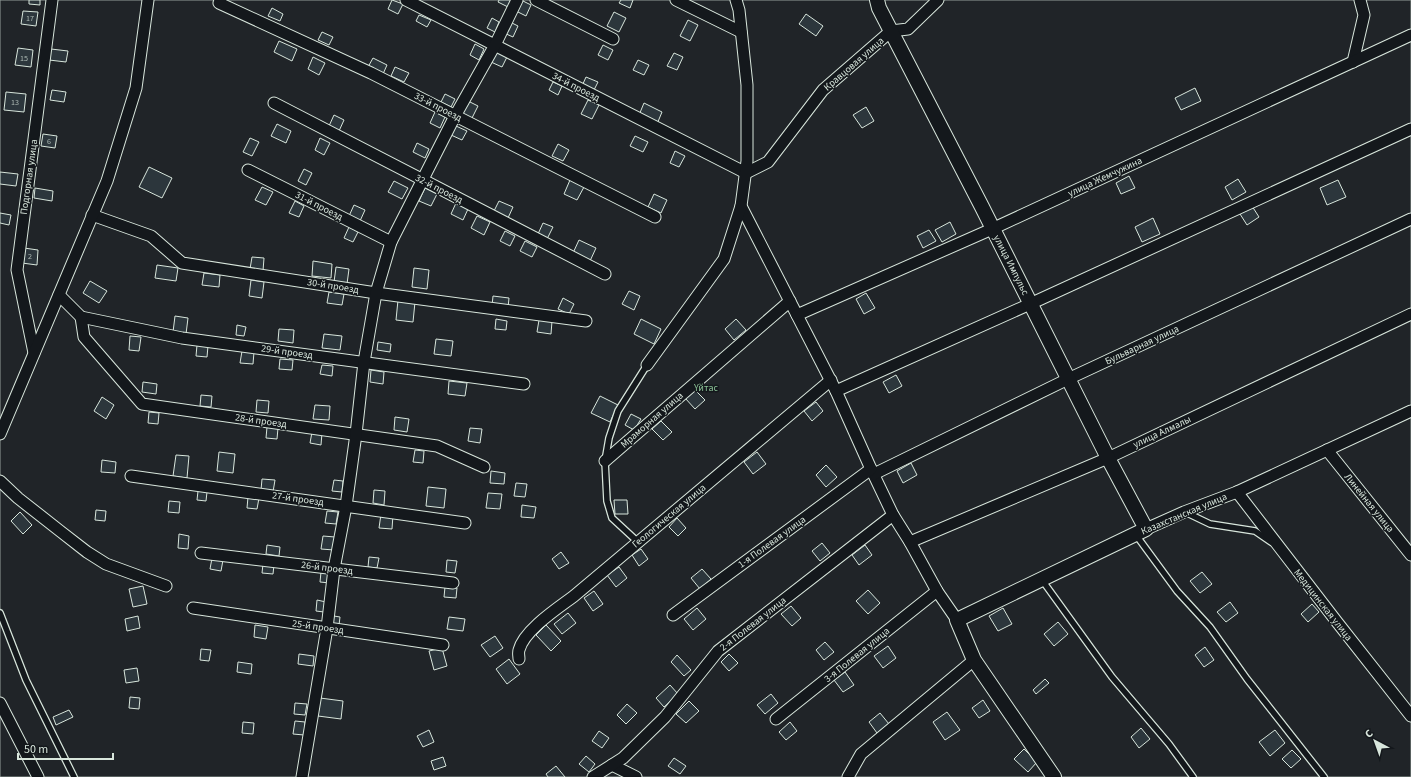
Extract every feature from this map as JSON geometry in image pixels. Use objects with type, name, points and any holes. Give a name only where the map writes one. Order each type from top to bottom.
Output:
[{"type":"street","name":"Подгорная улица","points":[[34,353],[16,270],[52,0]]},
{"type":"street","points":[[0,434],[107,181],[136,88],[148,0]]},
{"type":"street","name":"34-й проезд","points":[[406,0],[746,174]]},
{"type":"street","points":[[302,777],[327,628],[334,569],[346,506],[364,362],[376,293],[390,242],[495,45],[517,0]]},
{"type":"street","points":[[536,0],[613,39]]},
{"type":"street","points":[[676,0],[741,32]]},
{"type":"street","points":[[647,365],[724,259],[741,206],[748,161],[747,85],[739,10],[736,0]]},
{"type":"street","name":"улица Импульс","points":[[877,0],[879,8],[891,32],[1108,458],[1141,532]]},
{"type":"street","name":"Кравцовая улица","points":[[746,174],[768,162],[823,90],[891,32],[908,29],[938,0]]},
{"type":"street","points":[[1353,62],[1364,15],[1360,0]]},
{"type":"street","name":"33-й проезд","points":[[219,4],[372,73],[654,217]]},
{"type":"street","name":"улица Жемчужина","points":[[797,315],[992,228],[1411,35]]},
{"type":"street","name":"32-й проезд","points":[[274,103],[604,274]]},
{"type":"street","points":[[836,391],[1030,304],[1411,128]]},
{"type":"street","name":"31-й проезд","points":[[248,170],[390,242]]},
{"type":"street","points":[[741,206],[831,380],[893,515],[937,591],[957,620],[974,660],[1054,777]]},
{"type":"street","name":"30-й проезд","points":[[92,215],[151,236],[182,263],[376,293],[586,321]]},
{"type":"street","name":"Бульварная улица","points":[[872,471],[1411,219]]},
{"type":"street","points":[[59,295],[81,317]]},
{"type":"street","name":"Мраморная улица","points":[[605,461],[790,301]]},
{"type":"street","name":"улица Алмалы","points":[[910,542],[1108,458],[1411,314]]},
{"type":"street","name":"29-й проезд","points":[[81,317],[182,338],[524,384]]},
{"type":"street","name":"28-й проезд","points":[[81,317],[84,337],[142,404],[437,446],[484,467]]},
{"type":"street","name":"Геологическая улица","points":[[519,659],[518,651],[523,640],[543,619],[574,596],[831,380]]},
{"type":"street","name":"Казахстанская улица","points":[[957,620],[1184,512],[1237,492],[1411,411]]},
{"type":"street","name":"Линейная улица","points":[[1327,450],[1411,555]]},
{"type":"street","name":"1-я Полевая улица","points":[[673,615],[872,471]]},
{"type":"street","name":"27-й проезд","points":[[131,476],[465,523]]},
{"type":"street","points":[[0,481],[18,498],[87,552],[106,564],[166,586]]},
{"type":"street","name":"Медицинская улица","points":[[1237,492],[1411,716]]},
{"type":"street","name":"2-я Полевая улица","points":[[593,777],[624,758],[666,717],[718,651],[893,515]]},
{"type":"street","name":"26-й проезд","points":[[201,553],[453,583]]},
{"type":"street","name":"3-я Полевая улица","points":[[776,719],[937,591]]},
{"type":"street","name":"25-й проезд","points":[[193,608],[443,645]]},
{"type":"street","points":[[848,777],[861,754],[974,660]]},
{"type":"street","points":[[0,703],[38,777]]},
{"type":"street","points":[[612,765],[636,777]]},
{"type":"lane","points":[[638,542],[612,518],[607,501],[605,461],[609,438],[618,411],[647,365]]},
{"type":"lane","points":[[1184,512],[1210,524],[1255,531],[1280,549]]},
{"type":"lane","points":[[1141,532],[1177,590],[1210,627],[1247,679],[1324,777]]},
{"type":"lane","points":[[1042,580],[1112,677],[1170,744],[1193,777]]},
{"type":"lane","points":[[0,613],[26,680],[74,777]]},
{"type":"green space","name":"Үйтас","points":[[0,0],[1411,0],[1411,777],[0,777]]},
{"type":"building","points":[[29,0],[40,0],[40,5],[29,4]]},
{"type":"building","points":[[392,0],[403,4],[398,14],[388,9]]},
{"type":"building","points":[[499,0],[511,0],[508,7],[498,2]]},
{"type":"building","points":[[521,0],[531,5],[526,16],[516,11]]},
{"type":"building","points":[[621,0],[633,0],[630,8],[619,3]]},
{"type":"building","points":[[272,8],[283,14],[280,21],[268,16]]},
{"type":"building","points":[[23,11],[38,12],[36,26],[21,24]]},
{"type":"building","points":[[614,12],[626,18],[619,32],[607,26]]},
{"type":"building","points":[[806,14],[823,26],[816,36],[799,24]]},
{"type":"building","points":[[419,15],[431,20],[427,27],[416,21]]},
{"type":"building","points":[[492,18],[499,22],[495,32],[487,28]]},
{"type":"building","points":[[688,20],[698,25],[690,41],[680,36]]},
{"type":"building","points":[[510,22],[518,26],[513,37],[504,33]]},
{"type":"building","points":[[322,32],[333,37],[329,45],[318,40]]},
{"type":"building","points":[[279,41],[297,49],[292,61],[274,52]]},
{"type":"building","points":[[475,44],[484,49],[479,60],[470,55]]},
{"type":"building","points":[[603,45],[613,50],[608,60],[598,55]]},
{"type":"building","points":[[18,48],[33,50],[31,67],[15,65]]},
{"type":"building","points":[[51,49],[68,51],[66,62],[49,60]]},
{"type":"building","points":[[496,52],[507,57],[502,67],[491,62]]},
{"type":"building","points":[[674,53],[683,57],[677,70],[667,66]]},
{"type":"building","points":[[313,57],[325,63],[319,75],[308,69]]},
{"type":"building","points":[[373,58],[387,65],[383,74],[368,67]]},
{"type":"building","points":[[638,60],[649,65],[644,75],[633,70]]},
{"type":"building","points":[[395,67],[409,73],[404,82],[391,76]]},
{"type":"building","points":[[586,77],[598,82],[593,92],[582,86]]},
{"type":"building","points":[[553,82],[562,86],[558,95],[549,90]]},
{"type":"building","points":[[1195,88],[1201,101],[1181,110],[1175,98]]},
{"type":"building","points":[[52,90],[66,92],[64,102],[50,100]]},
{"type":"building","points":[[6,92],[26,94],[24,112],[4,110]]},
{"type":"building","points":[[445,94],[455,99],[451,107],[441,102]]},
{"type":"building","points":[[588,100],[599,105],[592,119],[581,114]]},
{"type":"building","points":[[468,101],[478,106],[471,120],[461,115]]},
{"type":"building","points":[[644,103],[662,112],[657,124],[639,115]]},
{"type":"building","points":[[866,107],[874,121],[862,128],[853,115]]},
{"type":"building","points":[[435,112],[445,117],[440,128],[430,123]]},
{"type":"building","points":[[334,115],[344,120],[339,131],[329,126]]},
{"type":"building","points":[[277,124],[291,131],[286,143],[271,136]]},
{"type":"building","points":[[456,126],[467,131],[462,140],[451,135]]},
{"type":"building","points":[[43,134],[57,136],[55,148],[41,146]]},
{"type":"building","points":[[635,136],[648,142],[643,152],[630,146]]},
{"type":"building","points":[[250,138],[259,142],[252,156],[243,152]]},
{"type":"building","points":[[320,138],[330,143],[324,155],[315,150]]},
{"type":"building","points":[[417,143],[429,149],[425,158],[413,152]]},
{"type":"building","points":[[558,144],[569,150],[563,161],[552,156]]},
{"type":"building","points":[[675,151],[685,156],[679,167],[670,163]]},
{"type":"building","points":[[149,167],[172,178],[162,198],[139,187]]},
{"type":"building","points":[[304,169],[312,173],[306,185],[298,181]]},
{"type":"building","points":[[0,172],[18,174],[16,186],[0,184]]},
{"type":"building","points":[[1129,176],[1135,188],[1121,194],[1116,183]]},
{"type":"building","points":[[1238,179],[1246,192],[1232,200],[1225,187]]},
{"type":"building","points":[[570,180],[584,187],[577,200],[564,194]]},
{"type":"building","points":[[1338,180],[1346,197],[1327,205],[1320,188]]},
{"type":"building","points":[[394,181],[408,188],[402,199],[388,192]]},
{"type":"building","points":[[262,187],[273,192],[266,205],[255,200]]},
{"type":"building","points":[[35,188],[53,191],[52,201],[34,198]]},
{"type":"building","points":[[425,188],[437,194],[431,206],[419,201]]},
{"type":"building","points":[[654,194],[667,200],[661,213],[648,207]]},
{"type":"building","points":[[295,201],[304,206],[299,217],[289,213]]},
{"type":"building","points":[[499,201],[513,207],[508,218],[494,211]]},
{"type":"building","points":[[456,203],[468,209],[463,220],[451,214]]},
{"type":"building","points":[[354,205],[365,210],[360,221],[349,216]]},
{"type":"building","points":[[1252,206],[1259,217],[1247,225],[1240,214]]},
{"type":"building","points":[[0,213],[11,215],[9,225],[0,223]]},
{"type":"building","points":[[477,216],[490,222],[484,235],[471,228]]},
{"type":"building","points":[[1153,218],[1160,234],[1142,242],[1135,227]]},
{"type":"building","points":[[950,222],[956,234],[942,242],[935,230]]},
{"type":"building","points":[[543,223],[553,227],[547,239],[538,234]]},
{"type":"building","points":[[349,227],[358,232],[353,242],[344,238]]},
{"type":"building","points":[[929,230],[936,241],[923,248],[917,236]]},
{"type":"building","points":[[505,231],[515,236],[510,246],[500,241]]},
{"type":"building","points":[[579,240],[596,248],[590,261],[573,253]]},
{"type":"building","points":[[525,241],[537,247],[532,257],[520,251]]},
{"type":"building","points":[[24,248],[38,250],[37,265],[22,263]]},
{"type":"building","points":[[252,257],[264,258],[263,271],[250,269]]},
{"type":"building","points":[[313,261],[332,264],[331,278],[312,276]]},
{"type":"building","points":[[157,265],[178,268],[176,281],[155,278]]},
{"type":"building","points":[[336,267],[349,269],[347,284],[334,282]]},
{"type":"building","points":[[414,268],[429,270],[427,289],[412,287]]},
{"type":"building","points":[[204,273],[220,275],[219,287],[202,285]]},
{"type":"building","points":[[251,280],[264,282],[262,298],[249,296]]},
{"type":"building","points":[[90,281],[107,291],[99,303],[83,293]]},
{"type":"building","points":[[629,291],[640,296],[634,310],[622,304]]},
{"type":"building","points":[[329,292],[344,294],[342,305],[327,303]]},
{"type":"building","points":[[866,293],[875,308],[864,314],[856,299]]},
{"type":"building","points":[[493,296],[509,298],[508,308],[492,306]]},
{"type":"building","points":[[563,298],[574,304],[569,314],[558,309]]},
{"type":"building","points":[[398,300],[415,302],[413,322],[396,320]]},
{"type":"building","points":[[175,316],[188,318],[186,334],[173,332]]},
{"type":"building","points":[[496,319],[507,321],[506,330],[495,329]]},
{"type":"building","points":[[641,319],[661,329],[654,344],[634,334]]},
{"type":"building","points":[[736,319],[746,330],[734,340],[725,329]]},
{"type":"building","points":[[539,320],[552,321],[551,334],[537,332]]},
{"type":"building","points":[[237,325],[246,327],[244,336],[236,335]]},
{"type":"building","points":[[279,329],[294,330],[293,343],[278,341]]},
{"type":"building","points":[[324,334],[342,336],[340,350],[322,348]]},
{"type":"building","points":[[130,336],[141,337],[139,351],[129,350]]},
{"type":"building","points":[[436,339],[453,341],[451,356],[434,354]]},
{"type":"building","points":[[378,342],[391,344],[390,352],[377,350]]},
{"type":"building","points":[[197,345],[208,346],[207,357],[196,356]]},
{"type":"building","points":[[242,351],[254,352],[253,364],[240,363]]},
{"type":"building","points":[[280,359],[293,360],[292,370],[279,369]]},
{"type":"building","points":[[322,365],[333,366],[332,376],[320,374]]},
{"type":"building","points":[[371,370],[384,372],[383,384],[370,382]]},
{"type":"building","points":[[896,375],[902,386],[889,393],[883,382]]},
{"type":"building","points":[[449,381],[467,383],[465,396],[448,394]]},
{"type":"building","points":[[143,382],[157,384],[156,394],[142,392]]},
{"type":"building","points":[[695,390],[705,400],[695,409],[685,398]]},
{"type":"building","points":[[201,395],[212,396],[211,407],[200,406]]},
{"type":"building","points":[[600,396],[618,405],[610,422],[591,413]]},
{"type":"building","points":[[102,397],[114,405],[106,419],[94,411]]},
{"type":"building","points":[[257,400],[269,401],[268,413],[256,412]]},
{"type":"building","points":[[816,402],[823,411],[812,421],[804,411]]},
{"type":"building","points":[[315,405],[330,406],[329,420],[313,419]]},
{"type":"building","points":[[149,412],[159,413],[158,424],[148,423]]},
{"type":"building","points":[[631,414],[641,419],[634,430],[625,425]]},
{"type":"building","points":[[395,417],[409,419],[407,432],[394,430]]},
{"type":"building","points":[[661,421],[672,432],[663,440],[652,429]]},
{"type":"building","points":[[267,427],[278,428],[277,439],[266,438]]},
{"type":"building","points":[[470,428],[482,429],[480,443],[468,441]]},
{"type":"building","points":[[312,432],[322,433],[321,445],[310,443]]},
{"type":"building","points":[[415,450],[424,451],[423,463],[413,462]]},
{"type":"building","points":[[219,452],[235,454],[233,473],[217,471]]},
{"type":"building","points":[[757,452],[766,464],[753,474],[744,462]]},
{"type":"building","points":[[176,455],[189,456],[187,478],[173,476]]},
{"type":"building","points":[[102,460],[116,462],[115,473],[101,472]]},
{"type":"building","points":[[911,463],[917,475],[903,483],[897,471]]},
{"type":"building","points":[[826,465],[837,477],[826,487],[816,475]]},
{"type":"building","points":[[491,471],[505,473],[504,484],[490,483]]},
{"type":"building","points":[[262,479],[275,480],[273,492],[261,490]]},
{"type":"building","points":[[334,480],[343,481],[342,492],[332,491]]},
{"type":"building","points":[[516,483],[527,484],[525,497],[514,496]]},
{"type":"building","points":[[428,487],[446,489],[444,508],[426,506]]},
{"type":"building","points":[[374,490],[385,491],[384,505],[373,503]]},
{"type":"building","points":[[198,491],[207,492],[206,501],[197,500]]},
{"type":"building","points":[[488,493],[502,494],[500,509],[486,508]]},
{"type":"building","points":[[248,497],[259,498],[257,509],[247,508]]},
{"type":"building","points":[[614,500],[627,500],[628,514],[615,514]]},
{"type":"building","points":[[169,501],[180,502],[179,513],[168,512]]},
{"type":"building","points":[[522,505],[536,507],[534,518],[521,517]]},
{"type":"building","points":[[96,510],[106,511],[105,521],[95,520]]},
{"type":"building","points":[[327,511],[338,512],[336,524],[325,523]]},
{"type":"building","points":[[20,512],[32,525],[23,534],[11,521]]},
{"type":"building","points":[[381,514],[393,515],[392,529],[379,528]]},
{"type":"building","points":[[677,518],[686,528],[678,536],[669,527]]},
{"type":"building","points":[[179,534],[189,536],[188,549],[178,548]]},
{"type":"building","points":[[323,536],[335,537],[334,550],[321,549]]},
{"type":"building","points":[[822,543],[830,553],[820,561],[812,551]]},
{"type":"building","points":[[267,545],[280,547],[279,556],[266,554]]},
{"type":"building","points":[[865,545],[872,555],[859,565],[852,555]]},
{"type":"building","points":[[641,549],[648,559],[639,566],[632,555]]},
{"type":"building","points":[[561,552],[569,563],[559,569],[552,559]]},
{"type":"building","points":[[369,557],[379,558],[377,568],[368,567]]},
{"type":"building","points":[[212,558],[223,560],[221,571],[210,569]]},
{"type":"building","points":[[447,560],[457,561],[455,573],[446,572]]},
{"type":"building","points":[[263,564],[274,565],[273,574],[262,573]]},
{"type":"building","points":[[619,567],[627,578],[616,587],[607,575]]},
{"type":"building","points":[[702,569],[711,579],[700,589],[691,578]]},
{"type":"building","points":[[321,572],[331,573],[330,583],[320,582]]},
{"type":"building","points":[[1202,572],[1212,584],[1200,593],[1190,581]]},
{"type":"building","points":[[143,586],[147,604],[133,607],[129,589]]},
{"type":"building","points":[[445,587],[457,588],[456,598],[444,597]]},
{"type":"building","points":[[868,590],[880,603],[868,614],[856,601]]},
{"type":"building","points":[[594,591],[603,604],[593,611],[584,598]]},
{"type":"building","points":[[317,600],[326,602],[324,612],[316,611]]},
{"type":"building","points":[[1230,602],[1238,613],[1226,622],[1217,612]]},
{"type":"building","points":[[1312,604],[1319,612],[1308,622],[1301,614]]},
{"type":"building","points":[[791,606],[801,618],[792,626],[781,614]]},
{"type":"building","points":[[697,608],[706,619],[693,630],[684,619]]},
{"type":"building","points":[[1003,608],[1012,624],[998,631],[989,616]]},
{"type":"building","points":[[568,613],[576,623],[562,634],[554,624]]},
{"type":"building","points":[[138,616],[140,628],[127,631],[125,619]]},
{"type":"building","points":[[334,616],[340,617],[339,625],[332,624]]},
{"type":"building","points":[[449,617],[465,619],[463,631],[447,629]]},
{"type":"building","points":[[1058,622],[1068,634],[1054,646],[1044,634]]},
{"type":"building","points":[[255,625],[268,627],[266,639],[254,637]]},
{"type":"building","points":[[546,625],[561,641],[551,651],[536,635]]},
{"type":"building","points":[[495,636],[503,648],[490,657],[481,645]]},
{"type":"building","points":[[825,642],[834,652],[824,660],[816,650]]},
{"type":"building","points":[[888,646],[896,658],[883,668],[874,656]]},
{"type":"building","points":[[1205,647],[1214,660],[1204,667],[1195,655]]},
{"type":"building","points":[[442,648],[447,666],[434,670],[429,651]]},
{"type":"building","points":[[201,649],[211,650],[209,661],[200,660]]},
{"type":"building","points":[[299,654],[314,656],[313,666],[298,664]]},
{"type":"building","points":[[729,654],[738,663],[729,671],[721,662]]},
{"type":"building","points":[[677,655],[691,670],[684,676],[671,662]]},
{"type":"building","points":[[509,659],[520,674],[507,684],[496,669]]},
{"type":"building","points":[[238,662],[252,664],[251,674],[237,672]]},
{"type":"building","points":[[137,668],[139,681],[126,683],[124,670]]},
{"type":"building","points":[[845,672],[854,685],[843,692],[834,680]]},
{"type":"building","points":[[1045,679],[1049,683],[1036,694],[1033,690]]},
{"type":"building","points":[[670,685],[678,694],[664,707],[656,698]]},
{"type":"building","points":[[771,694],[778,703],[765,714],[757,705]]},
{"type":"building","points":[[130,697],[140,698],[139,709],[129,708]]},
{"type":"building","points":[[320,698],[343,701],[341,719],[318,716]]},
{"type":"building","points":[[983,700],[990,711],[979,718],[972,708]]},
{"type":"building","points":[[689,701],[699,711],[686,723],[676,714]]},
{"type":"building","points":[[295,703],[307,704],[305,715],[294,714]]},
{"type":"building","points":[[627,704],[637,713],[626,724],[617,715]]},
{"type":"building","points":[[69,710],[73,717],[56,725],[53,717]]},
{"type":"building","points":[[947,712],[960,730],[945,740],[933,722]]},
{"type":"building","points":[[880,713],[889,724],[877,733],[869,722]]},
{"type":"building","points":[[295,721],[305,722],[304,735],[293,734]]},
{"type":"building","points":[[243,722],[254,723],[253,734],[242,733]]},
{"type":"building","points":[[790,722],[797,731],[786,740],[779,732]]},
{"type":"building","points":[[1141,728],[1150,739],[1139,748],[1131,737]]},
{"type":"building","points":[[429,730],[434,742],[423,747],[417,736]]},
{"type":"building","points":[[1275,730],[1285,743],[1270,756],[1259,742]]},
{"type":"building","points":[[599,731],[609,738],[602,748],[592,741]]},
{"type":"building","points":[[1024,749],[1037,762],[1028,772],[1014,759]]},
{"type":"building","points":[[1292,750],[1301,759],[1291,768],[1282,759]]},
{"type":"building","points":[[586,756],[595,764],[589,772],[579,764]]},
{"type":"building","points":[[443,757],[446,766],[434,770],[431,761]]},
{"type":"building","points":[[674,758],[686,766],[680,774],[668,766]]},
{"type":"building","points":[[556,766],[565,777],[548,777],[546,774]]}]
